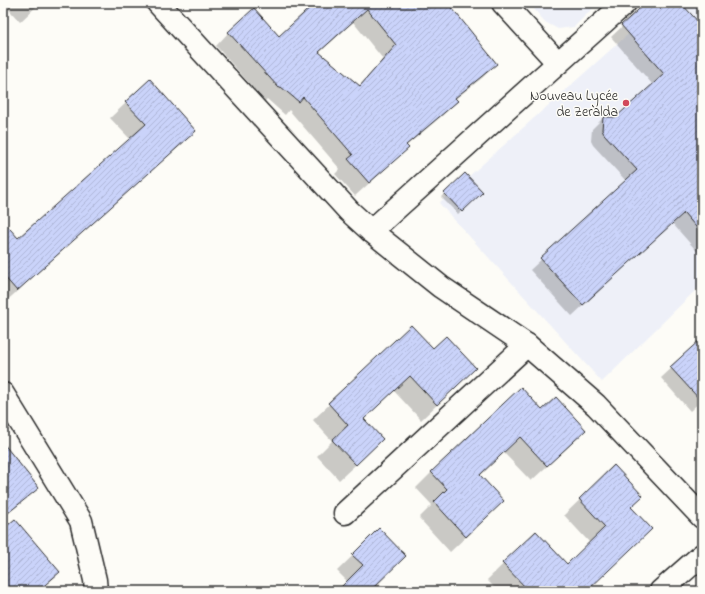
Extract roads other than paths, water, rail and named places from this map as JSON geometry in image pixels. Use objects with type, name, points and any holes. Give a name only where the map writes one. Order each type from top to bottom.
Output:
[{"type":"street","points":[[158,3],[349,212],[370,231],[441,287],[527,345],[596,405],[702,517]]},
{"type":"street","points":[[503,3],[558,63]]},
{"type":"street","points":[[370,231],[625,3]]},
{"type":"street","points":[[345,513],[527,345]]},
{"type":"street","points":[[4,398],[81,522],[91,587]]},
{"type":"street","points":[[661,591],[702,555]]},
{"type":"place","name":"Nouveau Lycée de Zeralda","points":[[626,103]]}]
